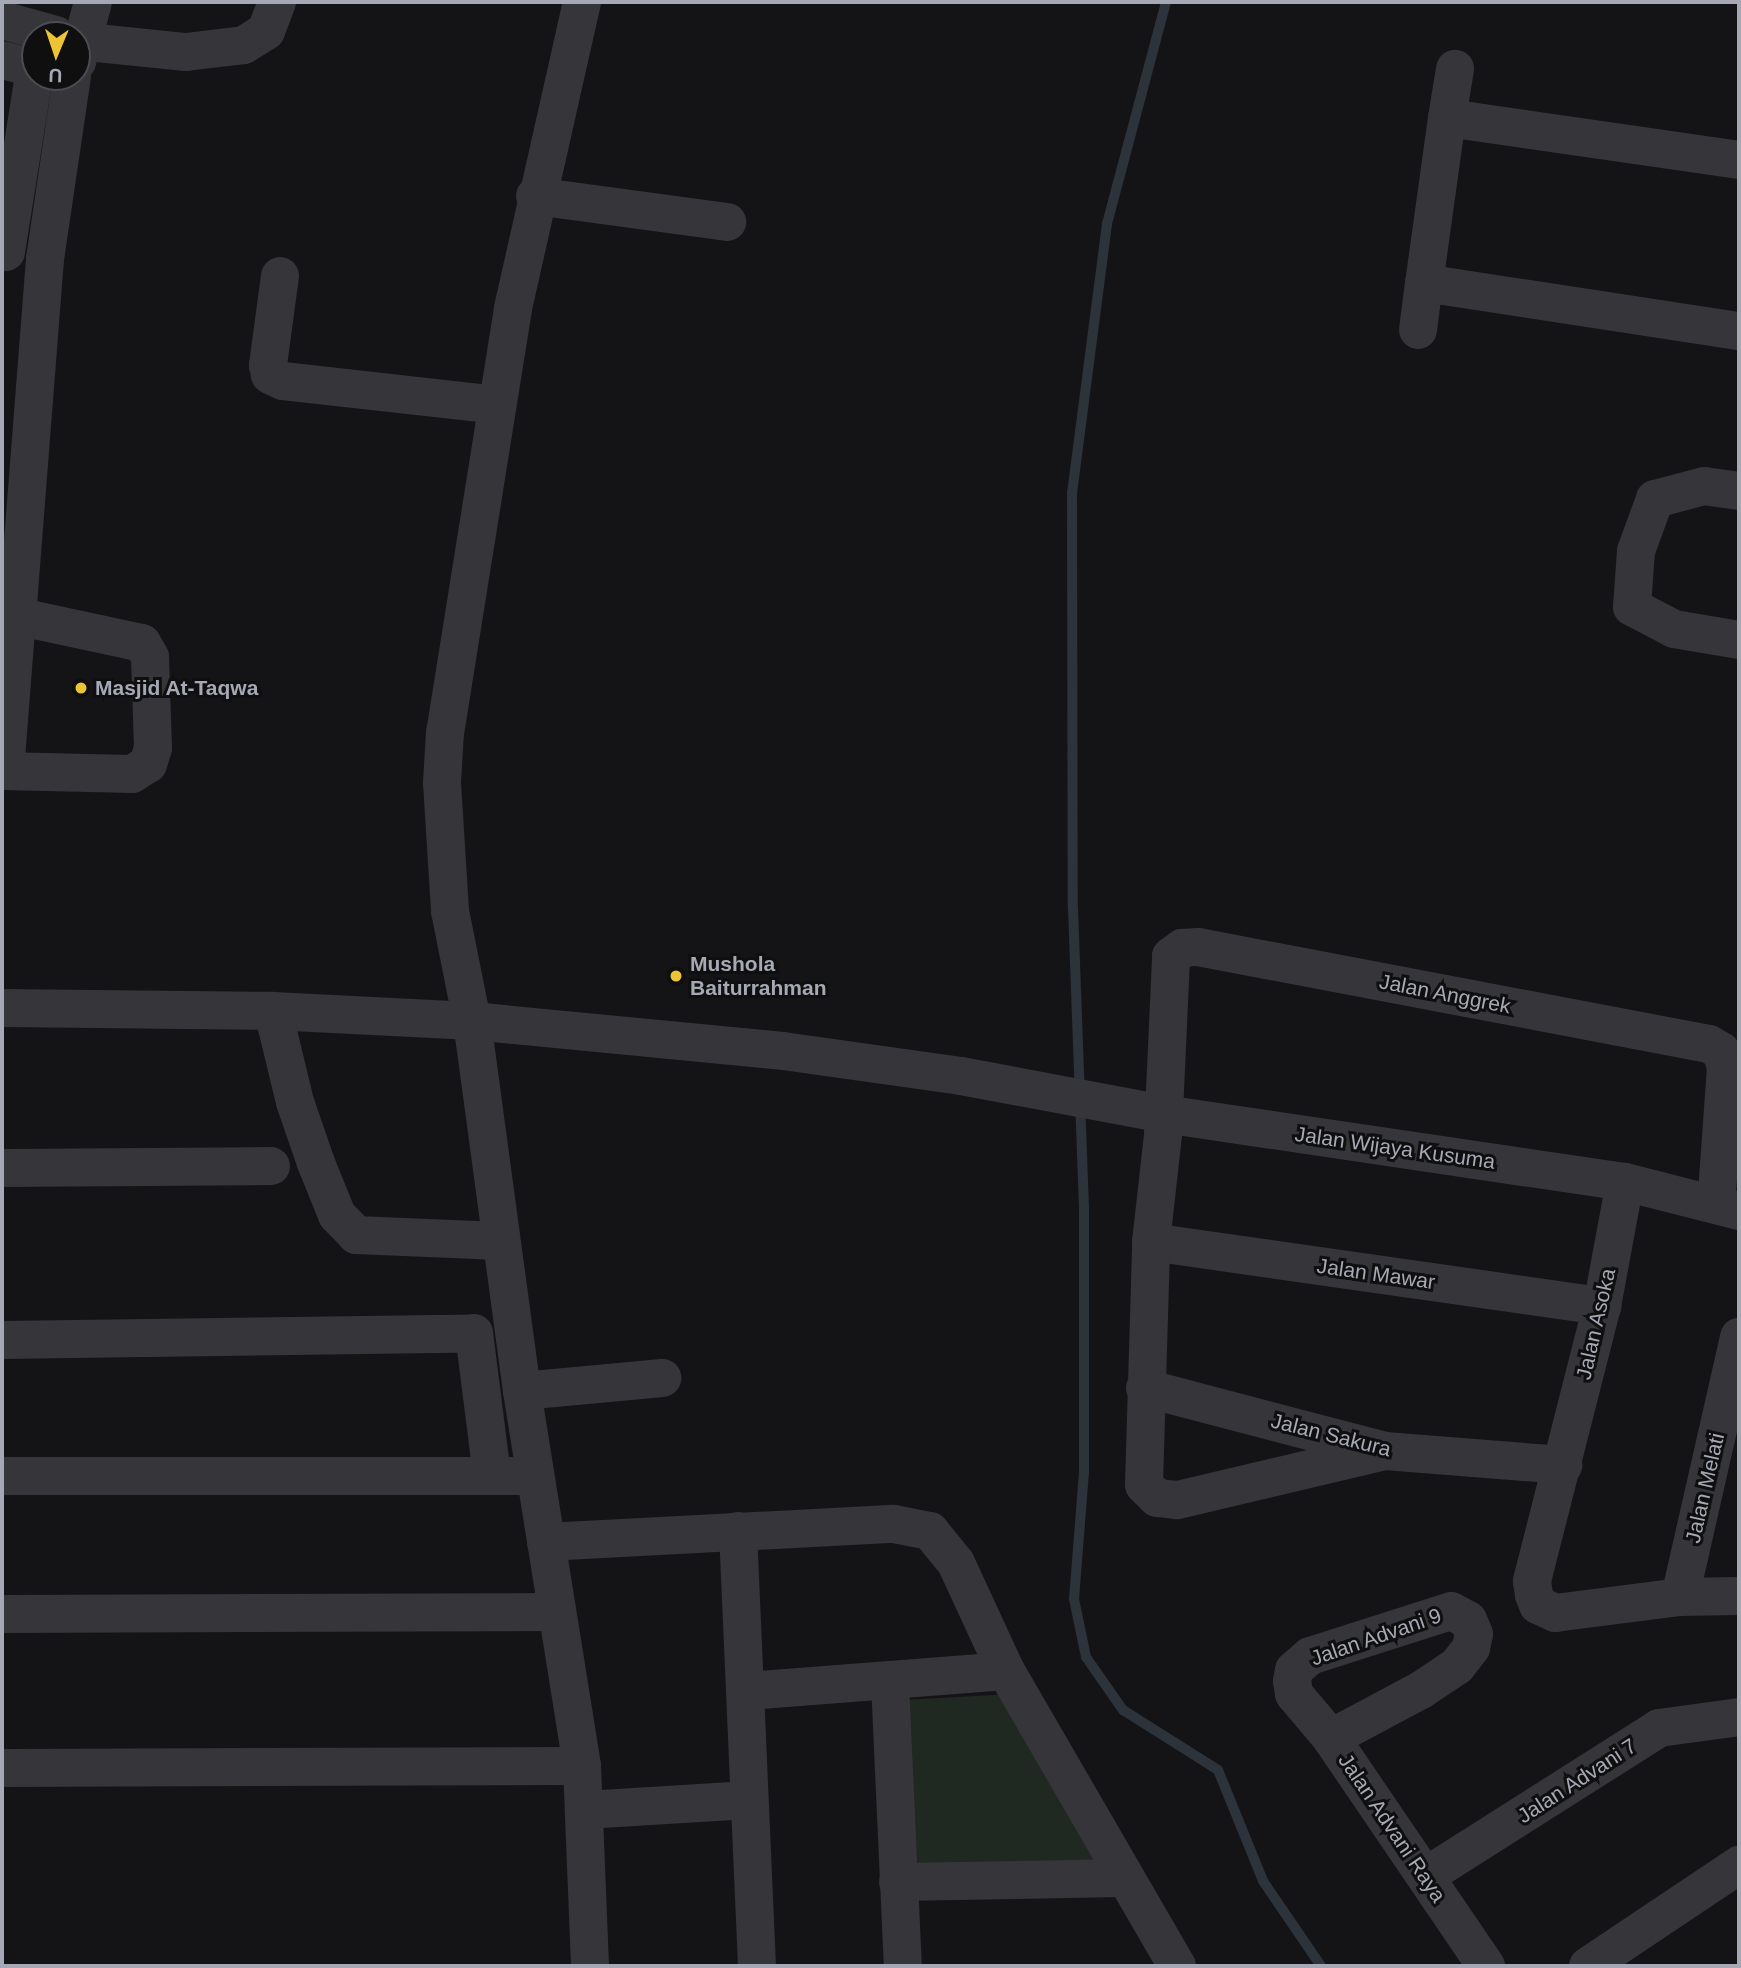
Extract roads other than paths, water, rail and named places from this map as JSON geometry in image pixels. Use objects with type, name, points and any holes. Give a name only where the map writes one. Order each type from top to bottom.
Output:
[{"type":"street","points":[[86,21],[93,2]]},
{"type":"street","points":[[91,58],[186,52],[244,45],[266,31],[277,2]]},
{"type":"street","points":[[582,2],[536,196],[497,405],[445,732],[442,783],[450,911],[472,1021],[522,1391],[582,1766],[590,1966]]},
{"type":"street","points":[[2,20],[21,31]]},
{"type":"street","points":[[2,60],[21,65]]},
{"type":"street","points":[[1418,330],[1455,69]]},
{"type":"street","points":[[31,91],[4,252],[45,259]]},
{"type":"street","points":[[8,613],[142,643],[150,657],[153,748],[148,764],[132,774],[3,771],[8,613],[17,443],[68,91]]},
{"type":"street","points":[[1447,118],[1739,160]]},
{"type":"street","points":[[536,196],[727,222]]},
{"type":"street","points":[[280,276],[268,365],[270,375],[283,381],[497,405]]},
{"type":"street","points":[[1424,283],[1739,331]]},
{"type":"street","points":[[1739,491],[1704,486],[1655,499],[1636,551],[1633,607],[1674,629],[1739,640]]},
{"type":"street","name":"Jalan Anggrek","points":[[1164,1114],[1171,956],[1182,948],[1198,947],[1709,1044],[1721,1051],[1726,1067],[1728,1208]]},
{"type":"street","name":"Jalan Wijaya Kusuma","points":[[2,1008],[273,1011],[472,1021],[783,1051],[1056,1093],[1164,1114],[1625,1182],[1728,1208]]},
{"type":"street","points":[[273,1011],[295,1102],[316,1163],[337,1215],[356,1236],[500,1241]]},
{"type":"street","points":[[1164,1114],[1151,1242],[1144,1388],[1144,1485],[1150,1493],[1167,1501],[1385,1451]]},
{"type":"street","points":[[2,1168],[271,1166]]},
{"type":"street","name":"Jalan Asoka","points":[[1625,1182],[1602,1306],[1532,1581],[1538,1605],[1555,1613],[1680,1597]]},
{"type":"street","name":"Jalan Mawar","points":[[1151,1242],[1602,1306]]},
{"type":"street","points":[[2,1340],[474,1333],[492,1476]]},
{"type":"street","name":"Jalan Melati","points":[[1680,1597],[1739,1337]]},
{"type":"street","points":[[522,1391],[662,1378]]},
{"type":"street","name":"Jalan Sakura","points":[[1144,1388],[1385,1451],[1563,1465]]},
{"type":"street","points":[[2,1476],[535,1475]]},
{"type":"street","points":[[546,1542],[906,1523],[930,1531],[956,1563],[1006,1671],[1123,1878],[1177,1966]]},
{"type":"street","points":[[738,1531],[757,1966]]},
{"type":"street","points":[[1680,1597],[1739,1596]]},
{"type":"street","name":"Jalan Advani 9","points":[[1294,1694],[1294,1671],[1310,1656],[1451,1611],[1468,1620],[1474,1634],[1471,1648],[1457,1666],[1421,1690],[1331,1738]]},
{"type":"street","points":[[2,1614],[557,1612]]},
{"type":"street","points":[[747,1690],[890,1683],[1006,1671]]},
{"type":"street","points":[[890,1683],[903,1966]]},
{"type":"street","name":"Jalan Advani Raya","points":[[1294,1694],[1331,1738],[1486,1966]]},
{"type":"street","name":"Jalan Advani 7","points":[[1426,1876],[1659,1728],[1739,1717]]},
{"type":"street","points":[[2,1768],[582,1766]]},
{"type":"street","points":[[585,1810],[749,1800]]},
{"type":"street","points":[[1588,1966],[1739,1865]]},
{"type":"street","points":[[898,1882],[1123,1878]]},
{"type":"waterway","points":[[1166,2],[1107,224],[1072,492],[1073,908],[1084,1205],[1084,1472],[1074,1599],[1086,1657],[1123,1710],[1218,1770],[1263,1881],[1321,1966]]},
{"type":"place","name":"Masjid At-Taqwa","points":[[81,688]]},
{"type":"place","name":"Mushola Baiturrahman","points":[[676,976]]}]
